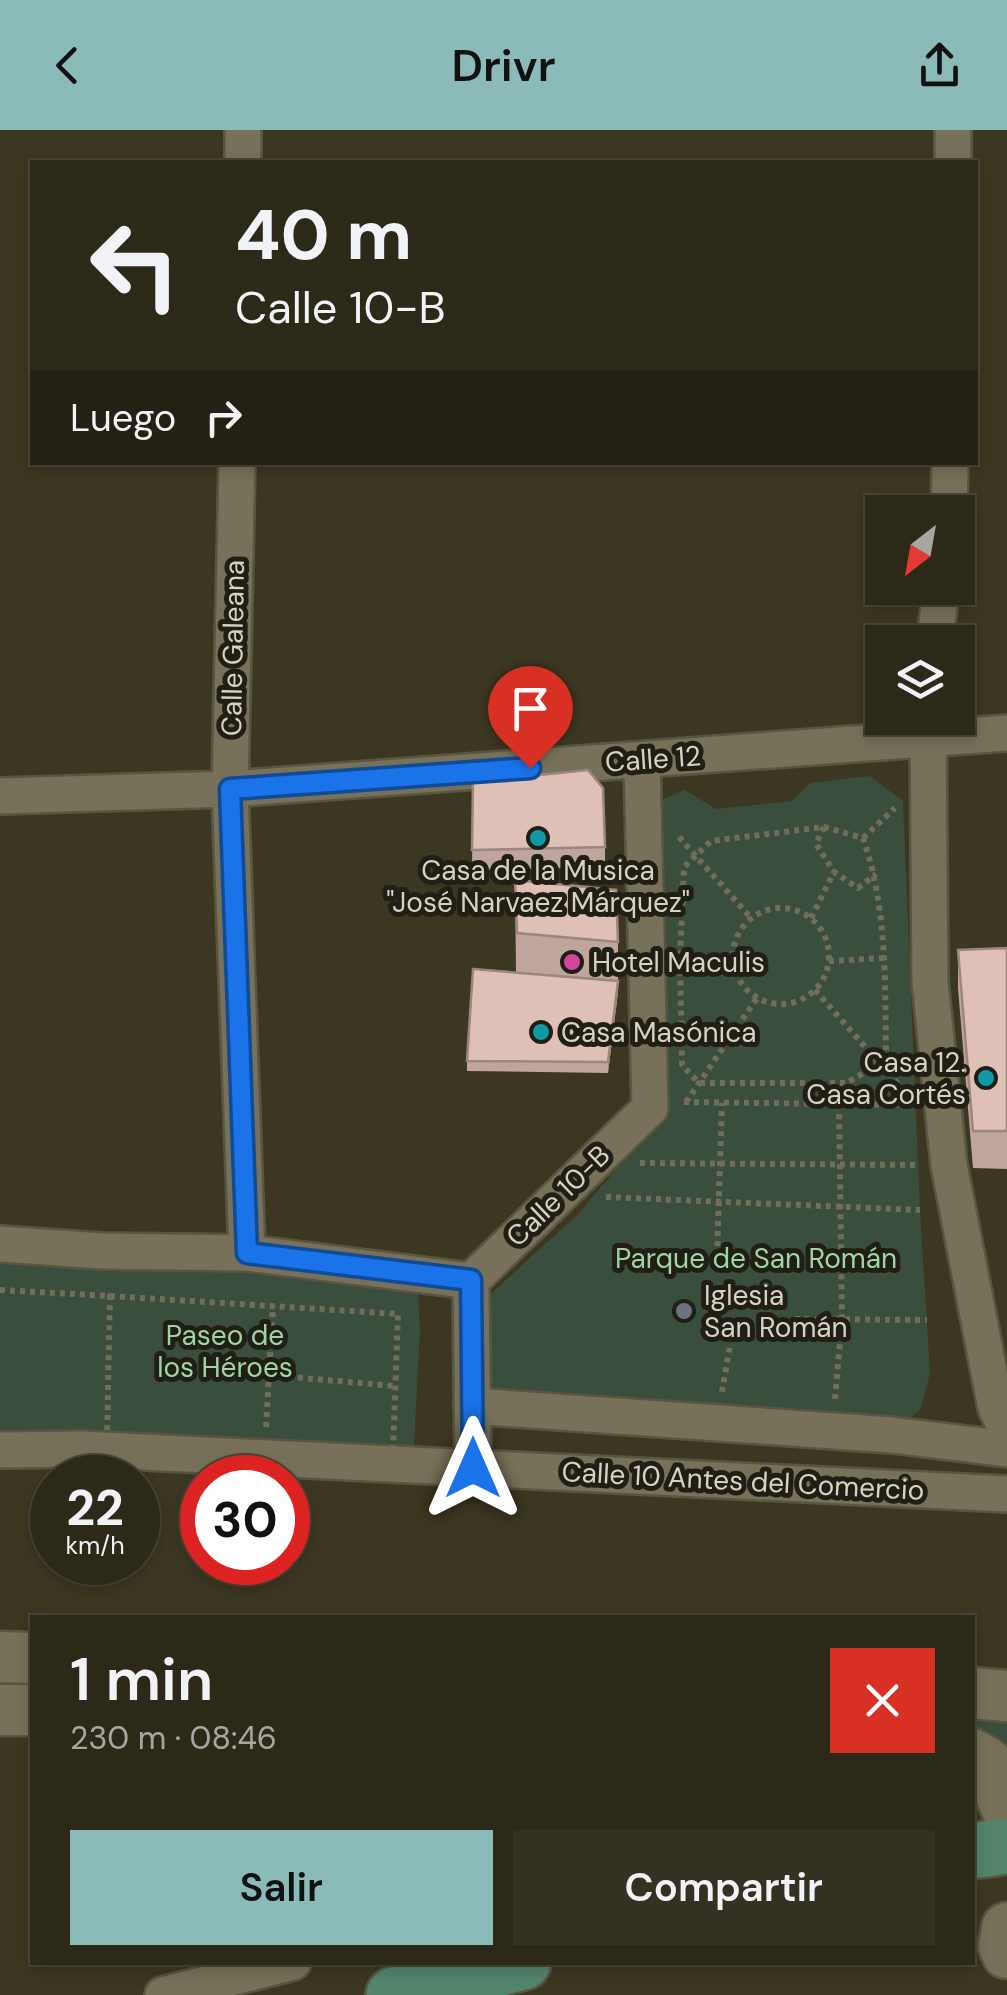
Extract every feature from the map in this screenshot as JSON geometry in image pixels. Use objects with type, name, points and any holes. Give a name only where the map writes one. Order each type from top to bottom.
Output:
[{"type":"main road","points":[[0,1657],[30,1658]]},
{"type":"main road","points":[[975,1693],[1007,1696]]},
{"type":"main road","points":[[0,1710],[30,1710]]},
{"type":"main road","points":[[975,1756],[988,1763],[1007,1809]]},
{"type":"main road","points":[[975,1851],[1007,1846]]},
{"type":"main road","points":[[1007,1928],[1007,1953]]},
{"type":"main road","points":[[394,1995],[446,1970],[494,1965]]},
{"type":"street","points":[[242,160],[243,130]]},
{"type":"street","points":[[953,130],[953,160]]},
{"type":"street","name":"Calle Galeana","points":[[237,465],[230,789],[247,1253]]},
{"type":"street","points":[[949,495],[950,465]]},
{"type":"street","name":"Calle 12","points":[[975,731],[1007,733]]},
{"type":"street","name":"Calle 12","points":[[0,796],[230,789],[642,760],[865,735]]},
{"type":"street","points":[[927,735],[930,982],[948,1166],[996,1408],[1007,1430]]},
{"type":"street","name":"Calle 10-B","points":[[471,1280],[650,1108],[642,760]]},
{"type":"street","points":[[0,1244],[102,1251],[247,1253],[471,1280],[473,1468]]},
{"type":"street","points":[[472,1406],[892,1435],[1007,1449]]},
{"type":"street","name":"Calle 10 Antes del Comercio","points":[[0,1450],[82,1449],[1007,1494]]},
{"type":"street","points":[[162,1995],[281,1965]]},
{"type":"path","points":[[864,838],[903,800]]},
{"type":"path","points":[[824,827],[864,838],[876,874],[885,958],[886,1052],[880,1062],[847,1082],[699,1083],[682,1065],[680,958],[684,867],[711,842],[824,827]]},
{"type":"path","points":[[824,827],[816,844],[834,872],[858,888],[876,874]]},
{"type":"path","points":[[672,830],[751,918]]},
{"type":"path","points":[[811,918],[834,872]]},
{"type":"path","points":[[765,910],[797,910],[811,918],[822,930],[829,961],[815,990],[788,1003],[758,998],[736,974],[733,959],[740,930],[765,910]]},
{"type":"path","points":[[680,958],[733,959]]},
{"type":"path","points":[[829,961],[885,958]]},
{"type":"path","points":[[674,1102],[918,1105],[815,990]]},
{"type":"path","points":[[686,1102],[758,998]]},
{"type":"path","points":[[717,1256],[722,1102]]},
{"type":"path","points":[[834,1412],[842,1319],[839,1104]]},
{"type":"path","points":[[620,1162],[919,1165]]},
{"type":"path","points":[[592,1196],[920,1210]]},
{"type":"path","points":[[0,1290],[110,1296],[398,1314],[392,1452],[108,1437],[110,1296]]},
{"type":"path","points":[[265,1444],[274,1306]]},
{"type":"path","points":[[794,1319],[928,1320]]},
{"type":"path","points":[[720,1404],[730,1345]]},
{"type":"path","points":[[268,1375],[394,1386]]},
{"type":"green space","name":"Parque de San Román","points":[[870,776],[903,801],[930,1373],[920,1410],[891,1434],[514,1409],[472,1383],[472,1311],[577,1215],[662,1115],[649,805],[685,790],[716,809],[792,801],[810,783]]},
{"type":"green space","name":"Paseo de los Héroes","points":[[0,1244],[417,1274],[420,1330],[413,1463],[310,1459],[310,1455],[0,1448]]},
{"type":"green space","points":[[975,1714],[1007,1715],[1007,1769],[975,1741]]},
{"type":"building","name":"Casa de la Musica \"José Narvaez Márquez\"","points":[[588,770],[603,788],[605,847],[472,850],[473,782]]},
{"type":"building","points":[[515,880],[616,890],[618,942],[517,933]]},
{"type":"building","name":"Casa 12. Casa Cortés","points":[[1007,948],[1007,1131],[973,1131],[958,950]]},
{"type":"building","name":"Casa Masónica","points":[[473,969],[618,981],[608,1062],[467,1061]]},
{"type":"place","name":"Casa de la Musica \"José Narvaez Márquez\"","points":[[538,838]]},
{"type":"place","name":"Hotel Maculis","points":[[572,962]]},
{"type":"place","name":"Casa Masónica","points":[[541,1032]]},
{"type":"place","name":"Casa 12. Casa Cortés","points":[[986,1078]]},
{"type":"place","name":"Iglesia San Román","points":[[684,1311]]},
{"type":"route","points":[[473,1468],[471,1280],[247,1253],[230,789],[530,768]]}]
